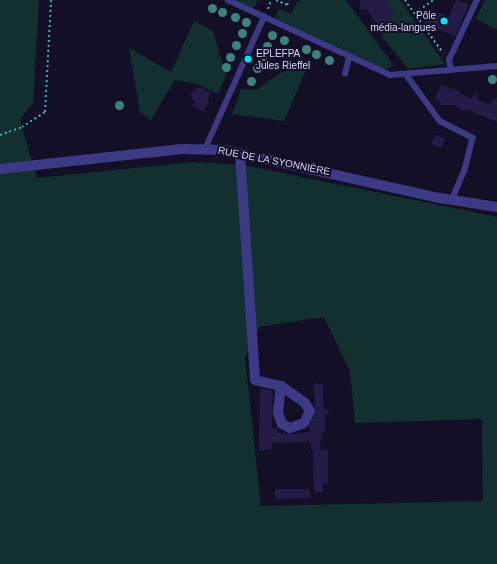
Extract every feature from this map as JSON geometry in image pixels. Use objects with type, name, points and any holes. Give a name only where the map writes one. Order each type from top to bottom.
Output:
[{"type":"street","name":"RUE DE LA SYONNIÈRE","points":[[0,169],[205,149],[240,153],[452,200],[497,207]]},
{"type":"street","points":[[240,153],[255,380],[281,386]]},
{"type":"lane","points":[[228,0],[349,58],[390,75],[497,66]]},
{"type":"lane","points":[[451,70],[449,60],[477,0]]},
{"type":"lane","points":[[205,149],[264,17]]},
{"type":"lane","points":[[345,74],[349,58]]},
{"type":"lane","points":[[406,74],[440,121],[473,138],[464,170],[452,200]]},
{"type":"path","points":[[0,136],[22,127],[45,112],[51,0]]},
{"type":"path","points":[[276,0],[287,5],[289,0]]},
{"type":"path","points":[[405,0],[449,60]]},
{"type":"path","points":[[415,13],[433,0]]},
{"type":"green space","points":[[0,0],[39,0],[33,103],[20,120],[37,178],[193,162],[244,165],[497,217],[497,564],[0,564]],"holes":[[[324,317],[350,371],[355,423],[482,419],[483,501],[261,506],[245,358],[260,327]]]},
{"type":"green space","points":[[234,0],[258,0],[253,9]]},
{"type":"green space","points":[[301,0],[346,0],[391,62],[391,68],[384,69],[275,18],[279,9],[291,14],[297,2]]},
{"type":"green space","points":[[386,0],[400,0],[445,64],[408,69],[381,35],[389,29],[393,9],[388,8]]},
{"type":"green space","points":[[485,0],[497,0],[497,30],[476,19]]},
{"type":"green space","points":[[194,21],[213,31],[226,75],[218,94],[197,84],[175,80],[151,120],[140,112],[129,48],[171,72]]},
{"type":"green space","points":[[311,59],[284,121],[232,114],[241,89],[256,90],[277,75]]},
{"type":"building","points":[[360,0],[386,0],[393,11],[389,29],[383,34],[366,9],[359,9]]},
{"type":"building","name":"Pôle média-langues","points":[[456,0],[469,4],[455,37],[425,23],[431,9],[449,17]]},
{"type":"building","points":[[440,85],[460,91],[461,94],[471,98],[477,93],[478,100],[489,104],[497,97],[497,122],[467,110],[462,111],[455,105],[440,105],[441,102],[435,100]]},
{"type":"building","points":[[199,87],[211,93],[204,111],[192,106],[194,102],[190,94]]},
{"type":"building","points":[[435,134],[445,139],[441,148],[431,144]]},
{"type":"building","points":[[313,383],[323,384],[324,410],[329,410],[325,418],[325,431],[322,431],[320,449],[311,450],[311,442],[272,443],[272,449],[259,451],[260,388],[273,391],[272,428],[277,428],[277,433],[290,434],[310,432],[309,426],[316,411]]},
{"type":"building","points":[[328,449],[328,484],[323,483],[323,492],[314,492],[313,450]]},
{"type":"building","points":[[275,489],[310,489],[310,498],[275,499]]},
{"type":"place","name":"Pôle média-langues","points":[[444,21]]},
{"type":"place","name":"EPLEFPA Jules Rieffel","points":[[248,59]]}]
